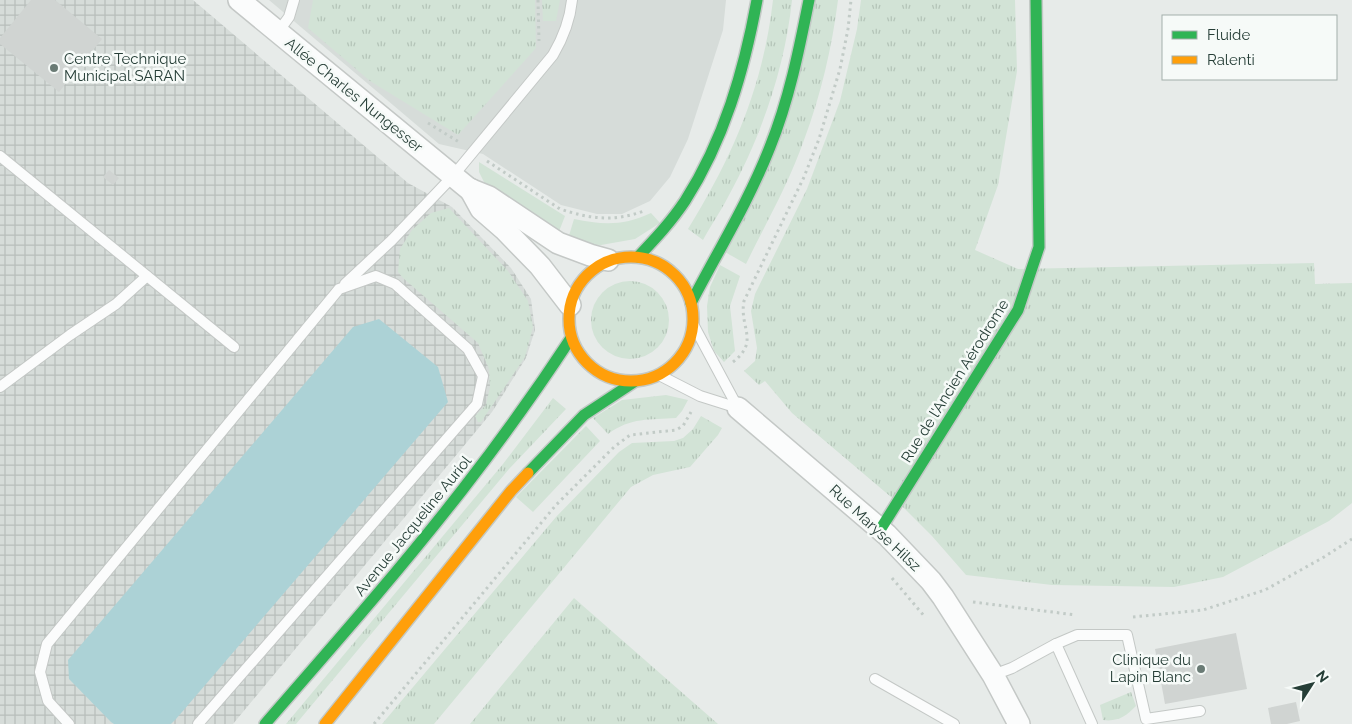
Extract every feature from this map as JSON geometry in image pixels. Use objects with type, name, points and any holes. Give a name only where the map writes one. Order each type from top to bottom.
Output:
[{"type":"main road","points":[[638,256],[670,223],[689,196],[704,169],[733,98],[751,34],[757,0]]},
{"type":"main road","points":[[692,303],[761,167],[779,122],[798,59],[809,0]]},
{"type":"main road","name":"Rue de l'Ancien Aérodrome","points":[[880,530],[1018,310],[1039,247],[1036,0]]},
{"type":"main road","points":[[325,724],[511,491],[584,415],[634,382],[659,375],[676,363],[688,345],[693,324],[692,303],[686,289],[677,276],[666,267],[638,256],[608,260],[595,267],[575,290],[570,304],[568,322],[576,351],[585,362],[595,370],[620,381],[634,382]]},
{"type":"main road","name":"Avenue Jacqueline Auriol","points":[[265,724],[418,546],[510,428],[571,338]]},
{"type":"street","name":"Allée Charles Nungesser","points":[[239,0],[461,182],[489,197],[558,243],[608,260]]},
{"type":"street","name":"Allée Charles Nungesser","points":[[461,182],[481,209],[504,229],[540,266],[570,304]]},
{"type":"street","name":"Rue Maryse Hilsz","points":[[738,408],[880,530],[931,581],[944,597],[993,675],[1018,723]]},
{"type":"lane","points":[[278,32],[289,17],[294,0]]},
{"type":"lane","points":[[69,724],[48,701],[40,672],[47,644],[340,289],[392,240],[461,182],[473,152],[553,55],[566,27],[572,0]]},
{"type":"lane","points":[[0,156],[234,347]]},
{"type":"lane","points":[[0,386],[70,334],[116,304],[147,276]]},
{"type":"lane","points":[[198,724],[477,404],[482,376],[468,348],[395,284],[376,276],[340,289]]},
{"type":"lane","points":[[693,324],[738,408]]},
{"type":"lane","points":[[659,375],[700,396],[738,408]]},
{"type":"lane","points":[[993,675],[1012,668],[1056,644],[1077,636],[1128,635],[1146,719],[1200,711]]},
{"type":"lane","points":[[1056,644],[1092,724]]},
{"type":"lane","points":[[874,679],[954,724]]},
{"type":"path","points":[[732,363],[742,355],[747,347],[744,301],[804,177],[819,139],[840,69],[848,29],[851,0]]},
{"type":"path","points":[[473,152],[560,209],[601,219],[617,218],[644,211],[651,206]]},
{"type":"path","points":[[374,724],[550,512],[614,447],[630,435],[676,430],[683,426],[694,406]]},
{"type":"path","points":[[1125,616],[1203,610],[1264,590],[1324,557],[1352,539]]},
{"type":"path","points":[[887,572],[926,618]]},
{"type":"path","points":[[971,602],[1077,615]]},
{"type":"shaded area","points":[[0,0],[193,0],[408,183],[452,207],[511,268],[531,299],[535,330],[526,358],[492,412],[233,724],[0,724]]},
{"type":"shaded area","points":[[269,0],[726,0],[723,30],[688,139],[670,177],[650,201],[622,214],[597,214],[561,205],[483,154],[439,144]]},
{"type":"green space","points":[[313,0],[535,0],[536,48],[458,135],[370,81],[308,28]]},
{"type":"green space","points":[[542,0],[560,0],[556,21],[543,21]]},
{"type":"green space","points":[[773,0],[792,0],[784,51],[770,101],[740,174],[703,240],[688,229],[719,175],[744,120],[762,62]]},
{"type":"green space","points":[[815,0],[838,0],[833,35],[821,88],[798,156],[746,264],[725,252]]},
{"type":"green space","points":[[861,0],[1015,0],[1017,71],[998,185],[975,250],[1018,269],[1314,263],[1315,284],[1352,283],[1352,503],[1329,521],[1223,577],[1174,587],[1052,585],[966,575],[932,536],[904,508],[792,413],[765,381],[759,385],[744,371],[755,361],[757,348],[751,311],[755,294],[807,189],[840,101],[857,29]]},
{"type":"green space","points":[[479,162],[565,216],[558,234],[485,184],[479,172]]},
{"type":"green space","points":[[449,208],[508,271],[528,301],[533,327],[525,357],[481,422],[478,422],[475,416],[486,405],[490,387],[489,369],[478,343],[398,272],[400,249],[412,230],[431,213]]},
{"type":"green space","points":[[651,213],[660,223],[635,239],[601,245],[582,244],[568,239],[574,219],[613,223],[631,220]]},
{"type":"green space","points":[[720,265],[740,276],[730,306],[735,351],[724,362],[714,351],[708,332],[707,306],[710,287]]},
{"type":"green space","points":[[630,281],[645,284],[658,292],[666,305],[669,320],[666,335],[658,348],[645,356],[630,359],[615,356],[602,348],[594,335],[591,320],[594,305],[602,292],[615,284]]},
{"type":"green space","points":[[666,395],[688,400],[676,418],[649,419],[633,422],[608,434],[593,418],[622,400]]},
{"type":"green space","points":[[553,398],[566,409],[509,469],[296,724],[286,724],[503,464]]},
{"type":"green space","points":[[701,416],[722,428],[718,435],[690,467],[653,475],[631,487],[434,724],[382,724],[556,517],[619,452],[632,443],[674,441],[683,438],[693,429]]},
{"type":"green space","points":[[586,426],[600,441],[533,512],[516,497]]},
{"type":"green space","points":[[574,598],[718,724],[470,724]]},
{"type":"green space","points":[[1131,692],[1136,706],[1129,713],[1121,718],[1103,720],[1100,705]]},
{"type":"water","points":[[379,319],[438,367],[448,402],[171,724],[114,724],[69,679],[68,660],[353,327]]},
{"type":"building","name":"Centre Technique Municipal SARAN","points":[[31,0],[55,0],[102,39],[59,92],[0,44],[0,38]]},
{"type":"building","points":[[109,170],[119,178],[113,185],[103,177]]},
{"type":"building","name":"Clinique du Lapin Blanc","points":[[1236,633],[1247,689],[1165,704],[1155,649]]},
{"type":"building","points":[[1296,702],[1300,721],[1287,724],[1271,724],[1268,708]]},
{"type":"traffic: fast","points":[[638,257],[680,209],[711,154],[739,79],[757,0]]},
{"type":"traffic: fast","points":[[691,303],[743,206],[770,147],[788,93],[809,0]]},
{"type":"traffic: fast","points":[[880,530],[1018,310],[1039,247],[1036,0]]},
{"type":"traffic: fast","points":[[265,724],[366,608],[439,519],[505,433],[571,338]]},
{"type":"traffic: fast","points":[[528,473],[584,415],[634,382]]},
{"type":"traffic: slow","points":[[631,257],[655,261],[675,275],[689,295],[693,319],[689,343],[675,363],[655,377],[631,381],[607,377],[587,363],[573,343],[569,319],[573,295],[587,275],[607,261],[631,257]]},
{"type":"traffic: slow","points":[[325,724],[511,491],[528,473]]},
{"type":"place","name":"Centre Technique Municipal SARAN","points":[[54,68]]},
{"type":"place","name":"Clinique du Lapin Blanc","points":[[1201,669]]}]
